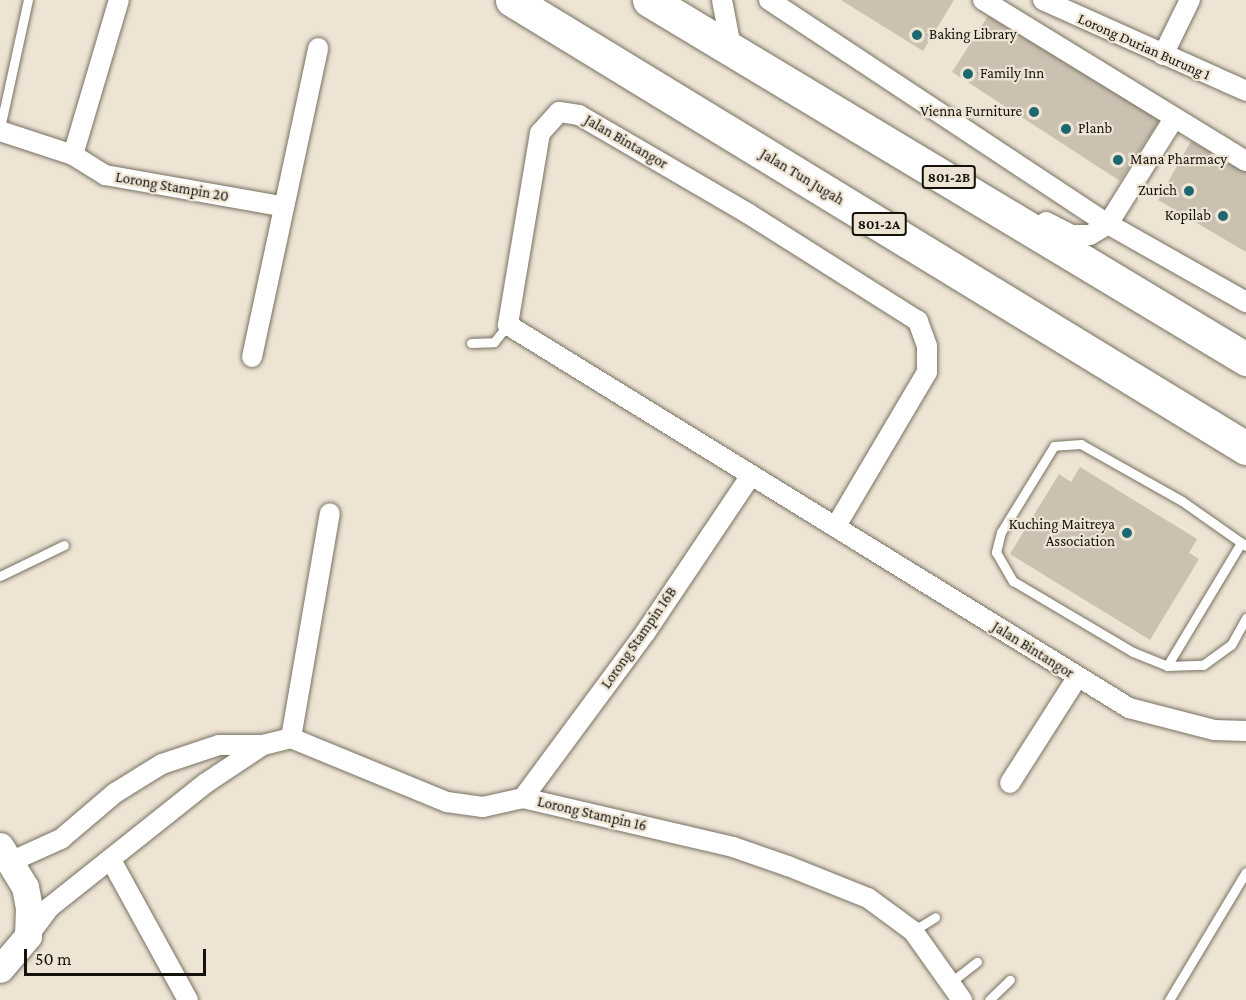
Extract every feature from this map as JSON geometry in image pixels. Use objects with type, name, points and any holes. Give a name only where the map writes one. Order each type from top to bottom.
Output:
[{"type":"highway","name":"Jalan Tun Jugah","points":[[512,0],[1246,448]]},
{"type":"highway","name":"801-2B","points":[[649,0],[732,52],[926,162],[1246,359]]},
{"type":"street","points":[[73,155],[119,0]]},
{"type":"street","points":[[722,0],[732,52]]},
{"type":"street","points":[[770,0],[1108,224],[1246,302]]},
{"type":"street","points":[[983,0],[1173,120],[1246,161]]},
{"type":"street","name":"Lorong Durian Burung 1","points":[[1042,0],[1163,56],[1246,91]]},
{"type":"street","points":[[1163,56],[1190,0]]},
{"type":"street","points":[[252,357],[282,207],[318,48]]},
{"type":"street","name":"Jalan Bintangor","points":[[836,526],[927,372],[927,346],[918,321],[579,116],[559,112],[540,133],[508,325],[1129,708],[1214,730],[1246,731]]},
{"type":"street","points":[[926,162],[1072,235],[1090,235],[1108,224],[1173,120]]},
{"type":"street","name":"Lorong Stampin 20","points":[[0,130],[73,155],[105,175],[282,207]]},
{"type":"street","name":"Lorong Stampin 16B","points":[[523,798],[645,633],[751,475]]},
{"type":"street","points":[[28,936],[25,887],[5,854],[61,838],[115,793],[162,764],[219,744],[262,745],[291,738],[330,513]]},
{"type":"street","points":[[1010,783],[1077,678]]},
{"type":"street","name":"Lorong Stampin 16","points":[[291,738],[447,802],[483,807],[523,798],[733,847],[868,898],[913,931],[962,1000]]},
{"type":"street","points":[[0,969],[50,907],[262,745]]},
{"type":"street","points":[[111,860],[188,1000]]},
{"type":"lane","points":[[0,130],[28,0]]},
{"type":"lane","points":[[471,343],[494,342],[508,325]]},
{"type":"lane","points":[[1167,666],[1243,544],[1182,501],[1081,444],[1054,446],[1001,532],[996,552],[1013,581],[1167,666],[1203,665],[1231,645],[1246,618]]},
{"type":"lane","points":[[0,576],[64,545]]},
{"type":"lane","points":[[1169,1000],[1246,872]]},
{"type":"lane","points":[[913,931],[935,916]]},
{"type":"lane","points":[[951,982],[977,962]]},
{"type":"lane","points":[[990,1000],[1010,980]]},
{"type":"building","points":[[841,0],[954,0],[923,51]]},
{"type":"building","points":[[988,16],[1160,120],[1120,181],[952,72]]},
{"type":"building","points":[[1191,141],[1246,171],[1246,252],[1158,200]]},
{"type":"building","points":[[1080,467],[1197,539],[1189,553],[1199,559],[1150,640],[1010,554],[1059,474],[1071,482]]},
{"type":"place","name":"Baking Library","points":[[917,35]]},
{"type":"place","name":"Family Inn","points":[[968,74]]},
{"type":"place","name":"Vienna Furniture","points":[[1034,112]]},
{"type":"place","name":"Planb","points":[[1066,129]]},
{"type":"place","name":"Mana Pharmacy","points":[[1118,160]]},
{"type":"place","name":"Zurich","points":[[1189,191]]},
{"type":"place","name":"Kopilab","points":[[1223,216]]},
{"type":"place","name":"Kuching Maitreya Association","points":[[1127,533]]}]
